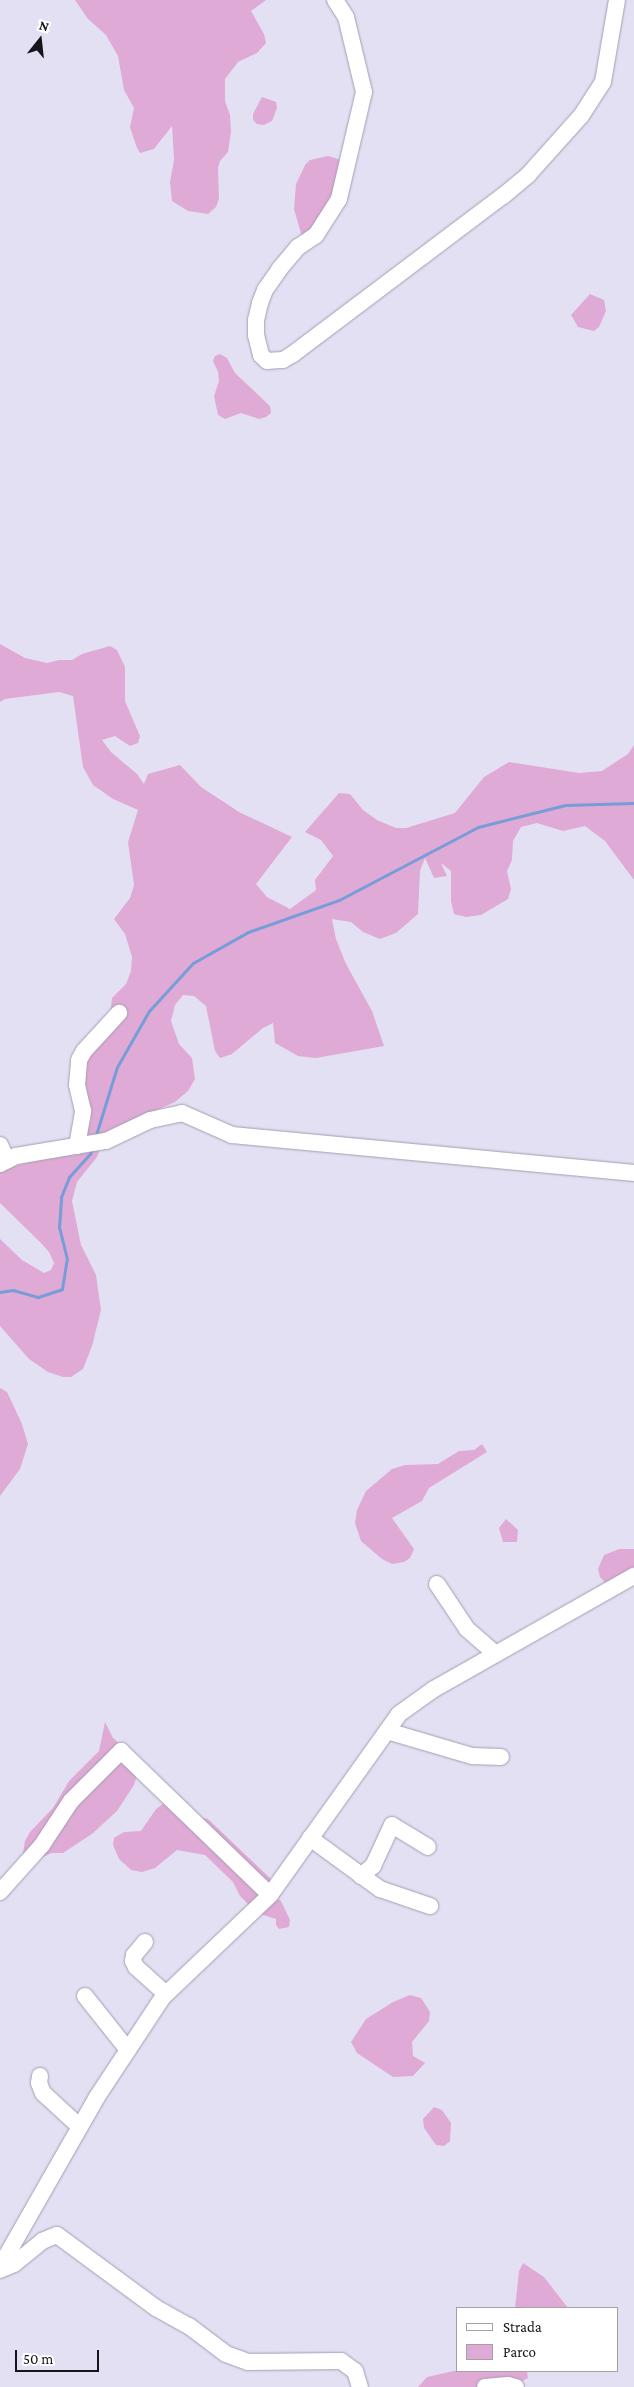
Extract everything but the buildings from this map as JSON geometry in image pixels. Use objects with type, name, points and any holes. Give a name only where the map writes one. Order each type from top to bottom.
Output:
[{"type":"street","points":[[335,0],[346,17],[364,92],[339,199],[316,236],[298,247],[279,270],[265,290],[260,303],[256,320],[256,335],[261,355],[267,361],[283,360],[315,338],[503,196],[533,169],[581,116],[603,82],[618,0]]},
{"type":"street","points":[[77,1146],[83,1111],[77,1086],[79,1060],[84,1051],[119,1013]]},
{"type":"street","points":[[0,1145],[4,1162],[16,1156],[106,1141],[150,1120],[182,1113],[232,1135],[634,1173]]},
{"type":"street","points":[[360,2387],[354,2371],[341,2361],[248,2362],[226,2354],[189,2326],[156,2308],[57,2235],[42,2241],[14,2264],[0,2268],[4,2250],[128,2050],[166,1994],[270,1895],[399,1714],[434,1689],[634,1576]]},
{"type":"street","points":[[437,1584],[467,1629],[496,1654]]},
{"type":"street","points":[[387,1731],[472,1756],[501,1757]]},
{"type":"street","points":[[0,1892],[42,1845],[71,1801],[121,1751],[270,1895]]},
{"type":"street","points":[[361,1876],[374,1866],[392,1825],[428,1847]]},
{"type":"street","points":[[310,1838],[380,1889],[430,1906]]},
{"type":"street","points":[[145,1942],[134,1955],[133,1961],[136,1967],[166,1994]]},
{"type":"street","points":[[85,1996],[128,2050]]},
{"type":"street","points":[[40,2076],[38,2083],[43,2093],[80,2127]]},
{"type":"street","points":[[484,2387],[508,2385],[516,2387]]},
{"type":"green space","points":[[75,0],[266,0],[251,11],[264,34],[266,43],[257,53],[238,62],[225,79],[225,101],[230,115],[231,132],[228,152],[220,161],[218,168],[219,199],[216,207],[208,214],[188,211],[172,201],[170,182],[174,160],[172,126],[154,149],[140,153],[130,127],[134,108],[124,90],[118,56],[106,35],[88,19]]},
{"type":"green space","points":[[262,97],[276,102],[277,108],[272,121],[264,125],[257,124],[253,120],[253,114]]},
{"type":"green space","points":[[328,156],[345,161],[327,209],[313,227],[302,237],[294,209],[296,184],[305,165],[310,160]]},
{"type":"green space","points":[[590,294],[604,300],[606,311],[599,327],[594,331],[578,327],[571,315]]},
{"type":"green space","points":[[220,354],[227,358],[235,373],[270,406],[271,413],[266,417],[259,419],[241,413],[225,419],[218,415],[214,396],[219,381],[218,372],[213,361],[215,356]]},
{"type":"green space","points":[[0,644],[25,658],[47,663],[59,660],[72,660],[82,654],[110,646],[117,650],[125,667],[125,701],[140,736],[138,743],[130,746],[115,736],[102,740],[111,752],[137,774],[144,784],[148,774],[180,765],[201,787],[239,812],[292,837],[256,884],[267,897],[290,909],[316,890],[315,880],[333,856],[321,840],[305,832],[339,793],[350,794],[363,810],[377,820],[396,828],[406,828],[455,813],[484,777],[509,762],[579,773],[602,771],[628,754],[634,745],[634,880],[605,841],[585,826],[563,831],[537,823],[521,827],[513,841],[512,860],[507,871],[511,889],[508,899],[481,915],[466,917],[454,914],[451,901],[451,871],[441,863],[447,876],[434,878],[425,858],[420,871],[418,914],[396,933],[380,939],[363,932],[351,922],[332,919],[336,939],[346,964],[372,1011],[384,1046],[316,1058],[298,1056],[275,1043],[273,1023],[263,1028],[232,1054],[220,1058],[215,1051],[206,1006],[194,996],[183,995],[175,1005],[171,1021],[179,1044],[192,1058],[195,1079],[188,1091],[175,1102],[157,1110],[141,1121],[115,1132],[75,1137],[88,1129],[91,1118],[83,1092],[85,1060],[110,1016],[112,998],[126,984],[131,971],[132,957],[125,934],[114,919],[130,898],[134,885],[128,842],[138,810],[113,799],[93,785],[83,767],[73,696],[59,692],[5,699],[0,702]]},
{"type":"green space","points":[[102,1143],[97,1157],[77,1182],[72,1201],[81,1245],[96,1275],[101,1310],[92,1346],[83,1369],[71,1377],[63,1377],[48,1372],[29,1359],[0,1326],[0,1239],[22,1260],[44,1273],[51,1270],[54,1263],[49,1252],[41,1243],[0,1203],[0,1170]]},
{"type":"green space","points":[[0,1388],[7,1392],[22,1424],[28,1444],[20,1469],[0,1496]]},
{"type":"green space","points":[[482,1444],[487,1452],[429,1488],[422,1501],[392,1518],[414,1549],[410,1558],[404,1562],[392,1564],[382,1559],[361,1541],[355,1523],[357,1510],[366,1491],[392,1469],[405,1465],[438,1464],[459,1451],[474,1450]]},
{"type":"green space","points":[[506,1519],[518,1530],[517,1542],[503,1542],[499,1528]]},
{"type":"green space","points":[[619,1549],[634,1549],[634,1570],[608,1586],[600,1577],[598,1569],[604,1555]]},
{"type":"green space","points":[[105,1722],[113,1738],[130,1753],[137,1775],[134,1785],[117,1811],[92,1834],[63,1853],[52,1853],[31,1862],[23,1853],[25,1841],[30,1832],[53,1808],[69,1781],[99,1751]]},
{"type":"green space","points":[[164,1803],[193,1816],[208,1819],[270,1878],[274,1895],[281,1901],[290,1920],[289,1927],[279,1929],[276,1925],[276,1919],[257,1913],[240,1896],[233,1882],[205,1855],[177,1850],[155,1868],[142,1872],[131,1870],[119,1859],[113,1845],[114,1838],[124,1832],[141,1831],[156,1809]]},
{"type":"green space","points":[[410,1995],[421,1998],[430,2012],[429,2021],[412,2042],[413,2056],[425,2063],[413,2076],[393,2077],[357,2053],[351,2042],[366,2019],[393,2002]]},
{"type":"green space","points":[[434,2107],[442,2110],[451,2123],[450,2141],[444,2146],[436,2145],[424,2128],[423,2119]]},
{"type":"green space","points":[[523,2263],[544,2277],[567,2307],[515,2307],[519,2271]]},
{"type":"green space","points":[[456,2370],[456,2372],[527,2372],[528,2378],[512,2387],[418,2387],[427,2377]]},
{"type":"waterway","points":[[95,1138],[117,1067],[149,1011],[193,963],[248,932],[339,900],[478,827],[565,805],[634,803]]},
{"type":"waterway","points":[[0,1292],[13,1290],[38,1297],[62,1289],[67,1259],[59,1228],[61,1197],[69,1177],[90,1154],[92,1149]]}]
